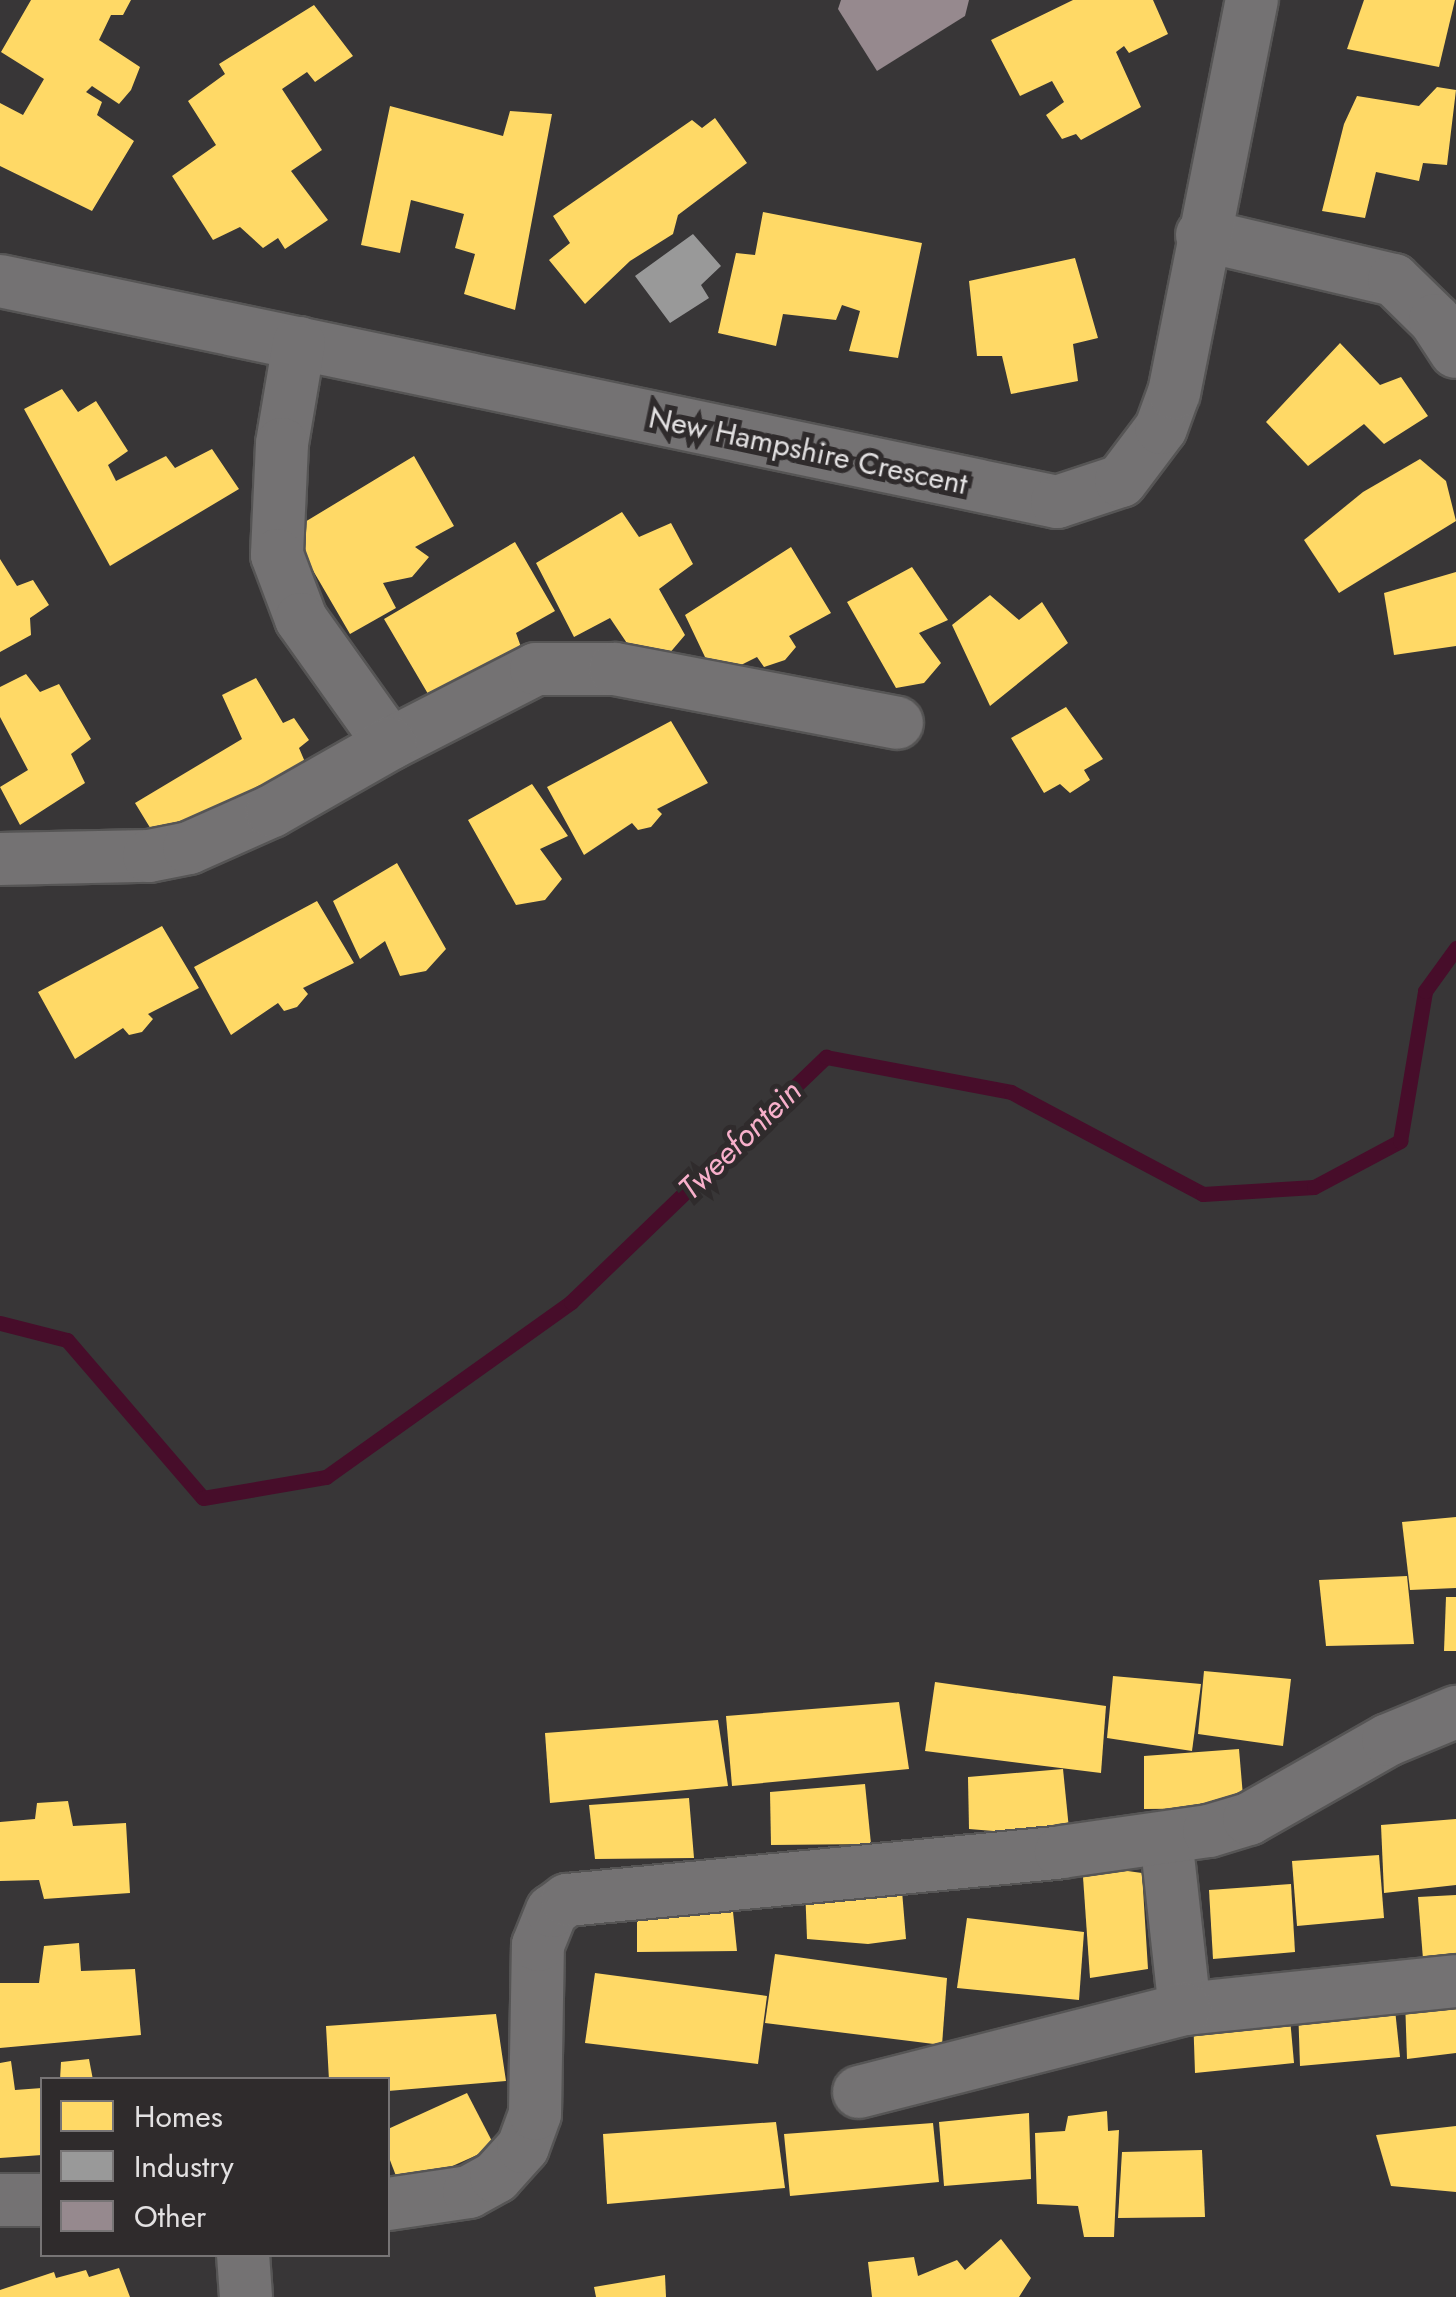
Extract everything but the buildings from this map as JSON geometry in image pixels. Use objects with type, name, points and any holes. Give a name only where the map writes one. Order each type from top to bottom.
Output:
[{"type":"street","name":"New Hampshire Crescent","points":[[0,281],[1057,502],[1122,481],[1161,428],[1174,393],[1202,235],[1252,0]]},
{"type":"street","points":[[1202,235],[1394,280],[1435,320],[1456,352]]},
{"type":"street","points":[[299,343],[282,444],[276,555],[301,618],[390,744]]},
{"type":"street","points":[[0,859],[149,856],[189,848],[272,812],[390,744],[536,668],[615,669],[897,723]]},
{"type":"street","points":[[390,2204],[469,2192],[496,2178],[523,2148],[534,2114],[538,1945],[552,1911],[567,1900],[1166,1838],[1248,1819],[1388,1740],[1456,1712]]},
{"type":"street","points":[[1166,1838],[1185,2008]]},
{"type":"street","points":[[859,2092],[1185,2008],[1456,1981]]},
{"type":"street","points":[[0,2200],[40,2200]]},
{"type":"street","points":[[243,2257],[246,2297]]},
{"type":"waterway","name":"Tweefontein","points":[[0,1323],[67,1340],[203,1498],[326,1477],[571,1302],[826,1057],[1011,1092],[1203,1194],[1314,1187],[1400,1141],[1425,991],[1456,948]]}]
